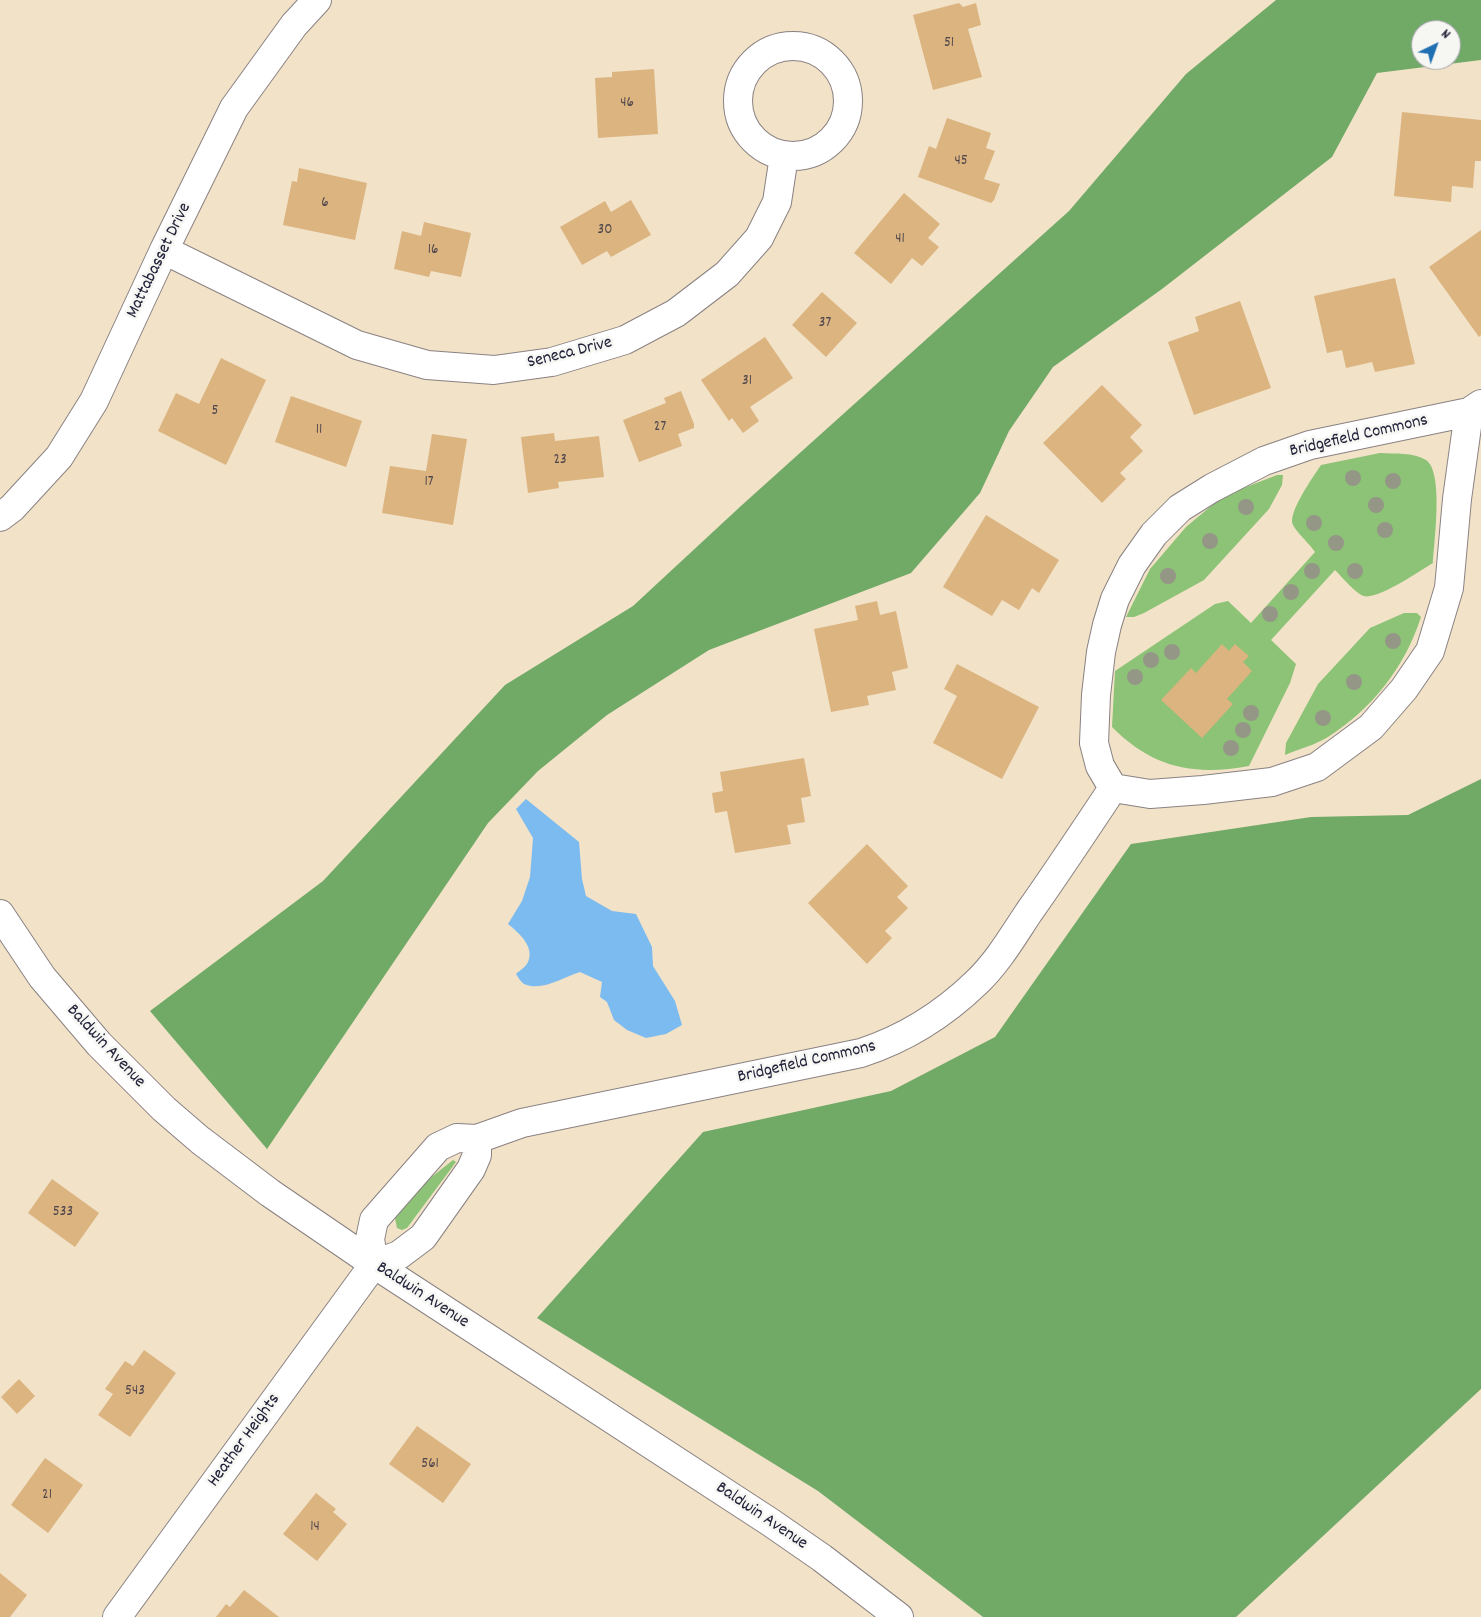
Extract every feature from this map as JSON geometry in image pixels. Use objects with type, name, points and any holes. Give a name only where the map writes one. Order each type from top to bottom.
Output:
[{"type":"street","name":"Mattabasset Drive","points":[[0,518],[12,508],[59,456],[94,401],[164,250],[234,108],[294,25],[317,0]]},
{"type":"street","points":[[784,46],[803,46],[824,55],[838,68],[847,85],[848,105],[844,123],[834,139],[819,150],[804,156],[784,156],[770,152],[754,141],[742,125],[737,106],[738,87],[746,69],[759,55],[784,46]]},
{"type":"street","name":"Seneca Drive","points":[[164,250],[357,346],[427,364],[494,370],[552,362],[625,340],[676,313],[727,274],[759,238],[776,202],[784,156]]},
{"type":"street","name":"Bridgefield Commons","points":[[1475,408],[1456,499],[1449,588],[1430,651],[1404,688],[1371,727],[1317,767],[1272,782],[1150,794],[1113,788],[1100,766],[1094,743],[1096,695],[1101,652],[1115,599],[1132,565],[1154,534],[1180,508],[1212,488],[1264,461],[1310,445],[1475,408]]},
{"type":"street","name":"Bridgefield Commons","points":[[374,1264],[370,1239],[374,1220],[438,1147],[457,1138],[477,1139],[522,1123],[861,1053],[886,1045],[907,1034],[951,1005],[978,981],[1006,946],[1113,788]]},
{"type":"street","name":"Baldwin Avenue","points":[[2,921],[42,977],[99,1044],[164,1109],[200,1140],[270,1192],[374,1264],[830,1563],[898,1617]]},
{"type":"street","points":[[374,1264],[399,1255],[423,1237],[471,1169],[476,1154],[477,1139]]},
{"type":"street","name":"Heather Heights","points":[[117,1617],[374,1264]]},
{"type":"green space","points":[[1276,0],[1481,0],[1481,60],[1461,62],[1461,20],[1411,20],[1411,69],[1377,73],[1332,157],[1162,289],[1053,367],[1009,431],[980,493],[911,573],[709,650],[607,715],[538,771],[488,823],[267,1149],[150,1011],[323,881],[505,685],[633,606],[742,505],[1069,211],[1186,74]]},
{"type":"green space","points":[[1380,453],[1421,457],[1432,467],[1435,478],[1437,508],[1433,563],[1398,584],[1370,596],[1361,595],[1335,570],[1271,640],[1296,664],[1290,683],[1249,766],[1210,770],[1175,766],[1143,752],[1127,741],[1112,727],[1115,671],[1215,604],[1228,601],[1251,623],[1315,552],[1295,528],[1292,519],[1297,504],[1321,465]]},
{"type":"green space","points":[[1277,475],[1283,475],[1282,485],[1269,509],[1204,580],[1144,613],[1134,617],[1126,617],[1150,569],[1186,527],[1223,496]]},
{"type":"green space","points":[[1404,613],[1417,613],[1421,617],[1406,653],[1396,670],[1373,700],[1344,726],[1328,737],[1285,755],[1286,743],[1318,684],[1370,628]]},
{"type":"green space","points":[[1481,779],[1481,1389],[1236,1617],[983,1617],[818,1491],[537,1318],[703,1132],[891,1091],[995,1037],[1131,844],[1311,817],[1408,815]]},
{"type":"green space","points":[[453,1160],[456,1162],[407,1228],[402,1230],[397,1228],[395,1218],[424,1183]]},
{"type":"water","points":[[526,799],[579,842],[582,879],[586,896],[612,911],[636,914],[652,947],[653,966],[675,1001],[682,1025],[666,1034],[646,1038],[627,1030],[614,1020],[607,1002],[600,997],[602,982],[580,972],[545,985],[531,986],[524,984],[516,974],[527,964],[530,956],[525,941],[508,924],[522,901],[530,877],[533,838],[516,809]]},
{"type":"building","points":[[959,3],[963,7],[976,3],[981,25],[968,29],[982,77],[933,90],[913,15]]},
{"type":"building","points":[[654,69],[658,134],[598,138],[595,78],[612,77],[612,72]]},
{"type":"building","points":[[1402,112],[1481,120],[1481,161],[1475,161],[1473,188],[1452,186],[1451,202],[1394,196]]},
{"type":"building","points":[[947,118],[991,133],[986,148],[995,151],[984,179],[1000,184],[991,203],[918,177],[929,146],[936,149]]},
{"type":"building","points":[[299,168],[367,183],[355,240],[283,225],[292,181],[297,182]]},
{"type":"building","points":[[904,193],[940,224],[928,238],[939,247],[922,266],[912,258],[891,284],[854,253]]},
{"type":"building","points":[[631,200],[651,235],[611,257],[607,251],[582,265],[560,227],[605,201],[611,212]]},
{"type":"building","points":[[424,222],[471,233],[461,277],[431,271],[429,277],[394,269],[402,231],[421,236]]},
{"type":"building","points":[[1481,230],[1481,335],[1479,337],[1429,267]]},
{"type":"building","points":[[1395,278],[1415,364],[1375,372],[1372,362],[1346,368],[1342,350],[1327,353],[1314,296]]},
{"type":"building","points":[[822,292],[857,323],[826,357],[792,325]]},
{"type":"building","points":[[1240,301],[1271,388],[1194,415],[1168,342],[1199,331],[1195,317]]},
{"type":"building","points":[[765,337],[793,378],[750,407],[759,421],[743,433],[732,418],[729,421],[701,380]]},
{"type":"building","points":[[221,358],[266,380],[226,465],[158,431],[176,393],[199,404]]},
{"type":"building","points":[[1102,385],[1142,425],[1130,437],[1143,451],[1120,473],[1126,479],[1102,503],[1043,443]]},
{"type":"building","points":[[681,391],[694,428],[678,434],[682,446],[639,462],[623,420],[666,403],[664,398]]},
{"type":"building","points":[[291,396],[362,421],[346,467],[275,442]]},
{"type":"building","points":[[554,433],[555,441],[599,436],[604,477],[558,482],[559,488],[528,493],[521,437]]},
{"type":"building","points":[[432,434],[467,439],[453,525],[382,513],[390,466],[426,471]]},
{"type":"building","points":[[986,515],[1059,560],[1039,593],[1032,588],[1019,610],[1002,600],[992,616],[943,587]]},
{"type":"building","points":[[877,601],[880,615],[896,611],[908,668],[892,672],[896,690],[867,696],[869,705],[831,712],[814,629],[858,620],[855,606]]},
{"type":"building","points":[[1222,644],[1229,651],[1235,644],[1249,656],[1243,662],[1252,671],[1227,699],[1233,704],[1202,738],[1161,700],[1191,668],[1196,673]]},
{"type":"building","points":[[957,664],[1039,707],[1002,779],[933,743],[957,696],[944,689]]},
{"type":"building","points":[[804,758],[811,796],[801,798],[805,822],[787,825],[791,844],[735,853],[727,811],[715,813],[712,793],[723,791],[720,772]]},
{"type":"building","points":[[867,844],[908,886],[897,897],[908,908],[885,931],[892,938],[867,964],[808,903]]},
{"type":"building","points":[[52,1179],[99,1213],[75,1247],[28,1213]]},
{"type":"building","points":[[144,1350],[176,1373],[130,1437],[98,1415],[113,1394],[105,1389],[125,1361],[133,1366]]},
{"type":"building","points":[[19,1379],[35,1396],[17,1414],[1,1397]]},
{"type":"building","points":[[417,1426],[471,1464],[443,1503],[389,1464]]},
{"type":"building","points":[[45,1458],[83,1485],[48,1533],[11,1505]]},
{"type":"building","points":[[316,1493],[336,1509],[333,1512],[347,1524],[317,1561],[283,1534]]},
{"type":"building","points":[[0,1573],[27,1595],[10,1617],[0,1617]]},
{"type":"building","points":[[244,1590],[279,1617],[216,1617],[226,1604],[230,1607]]}]
